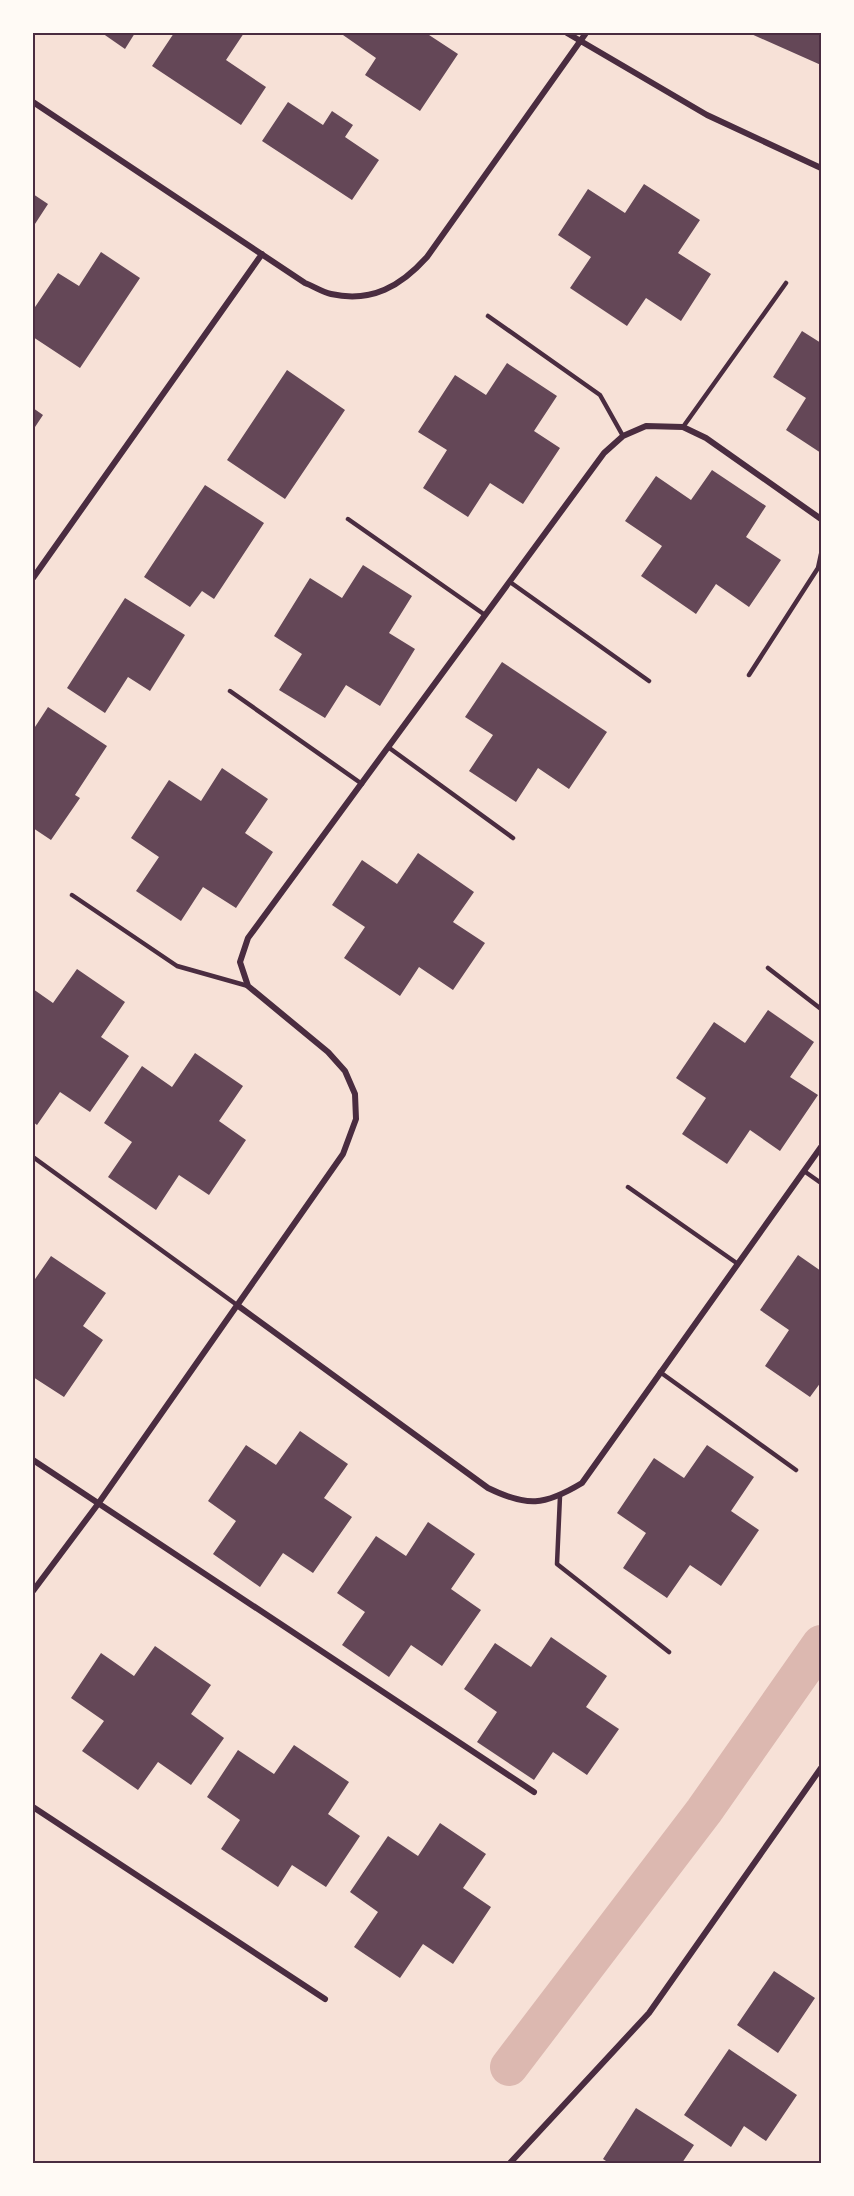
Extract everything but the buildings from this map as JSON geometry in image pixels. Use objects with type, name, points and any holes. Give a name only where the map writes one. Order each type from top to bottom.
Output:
[{"type":"street","points":[[567,33],[707,115],[821,168]]},
{"type":"street","points":[[33,102],[305,283],[330,293],[358,296],[385,290],[410,276],[427,257],[586,33]]},
{"type":"street","points":[[33,578],[262,254]]},
{"type":"street","points":[[33,1591],[98,1504],[343,1154],[356,1119],[355,1094],[345,1071],[328,1052],[248,986],[240,962],[248,938],[604,453],[623,436],[646,426],[683,427],[706,438],[821,519]]},
{"type":"street","points":[[237,1305],[488,1488],[511,1499],[535,1502],[560,1496],[582,1484],[821,1147]]},
{"type":"street","points":[[33,1460],[534,1792]]},
{"type":"street","points":[[510,2163],[649,2013],[821,1768]]},
{"type":"street","points":[[33,1807],[325,1999]]},
{"type":"lane","points":[[683,427],[786,283]]},
{"type":"lane","points":[[488,316],[600,395],[623,436]]},
{"type":"lane","points":[[348,519],[485,615]]},
{"type":"lane","points":[[749,675],[818,568],[821,554]]},
{"type":"lane","points":[[510,582],[650,681]]},
{"type":"lane","points":[[230,691],[362,784]]},
{"type":"lane","points":[[388,747],[513,838]]},
{"type":"lane","points":[[72,895],[177,966],[248,986]]},
{"type":"lane","points":[[768,968],[821,1009]]},
{"type":"lane","points":[[33,1157],[237,1305]]},
{"type":"lane","points":[[804,1171],[821,1183]]},
{"type":"lane","points":[[628,1188],[738,1264]]},
{"type":"lane","points":[[660,1372],[796,1470]]},
{"type":"lane","points":[[560,1496],[557,1564],[669,1652]]},
{"type":"waterway","points":[[509,2067],[704,1811],[821,1644]]}]
